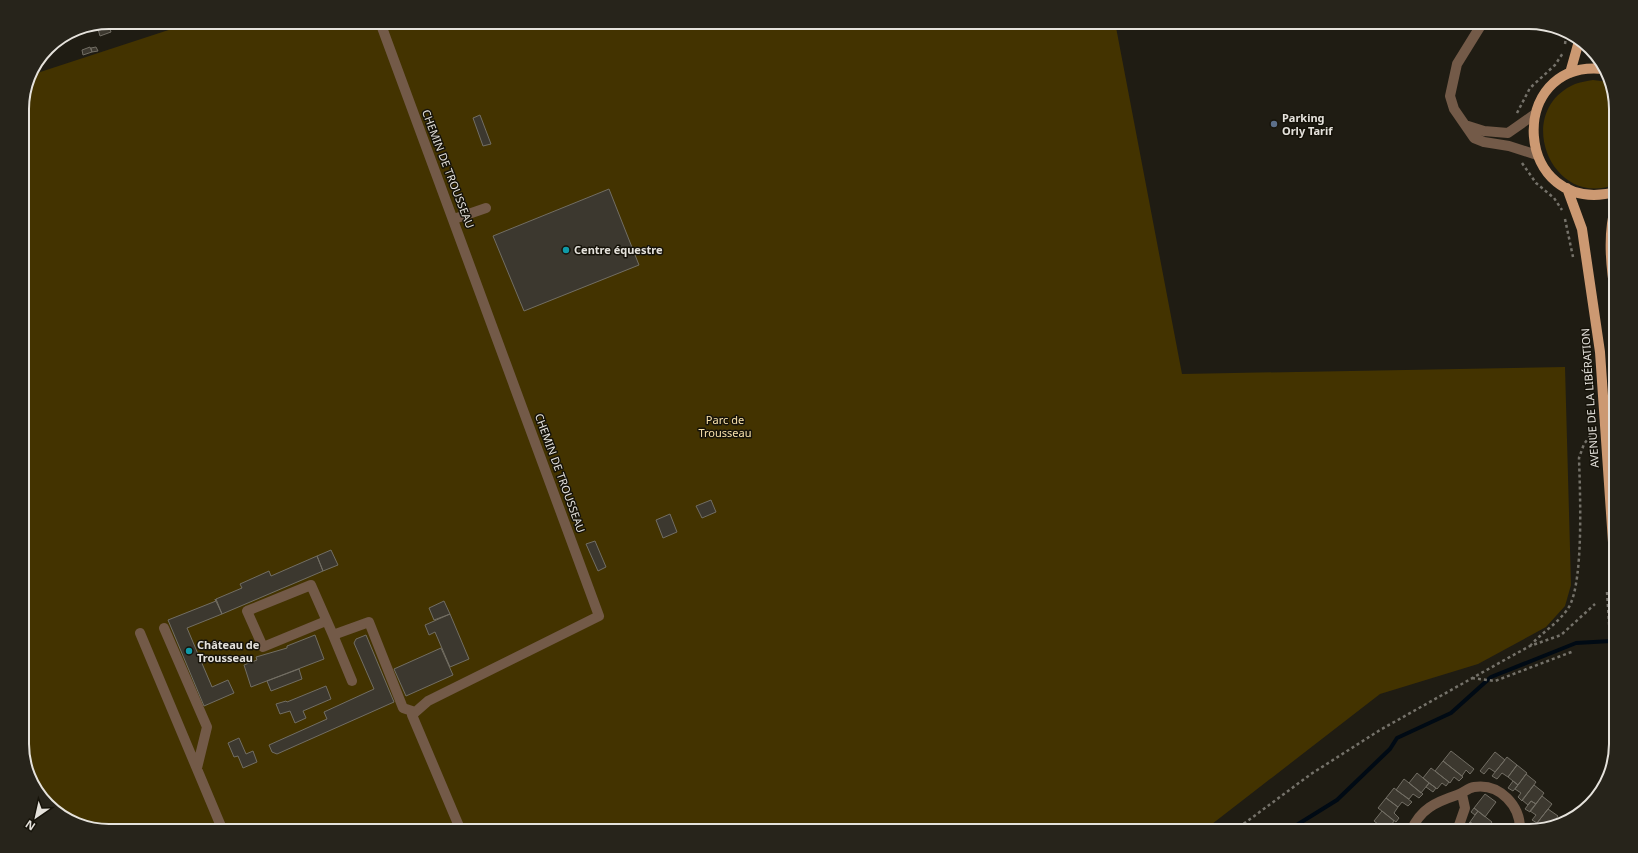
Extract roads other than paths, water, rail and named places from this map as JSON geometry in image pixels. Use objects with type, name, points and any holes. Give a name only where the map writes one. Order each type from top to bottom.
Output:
[{"type":"main road","points":[[1570,73],[1578,45]]},
{"type":"main road","points":[[1599,69],[1583,69],[1570,73],[1558,80],[1540,101],[1535,114],[1532,134],[1537,155],[1544,168],[1554,180],[1567,188],[1584,194],[1603,195],[1609,194]]},
{"type":"main road","name":"AVENUE DE LA LIBÉRATION","points":[[1567,188],[1582,229],[1600,352],[1609,540]]},
{"type":"street","name":"CHEMIN DE TROUSSEAU","points":[[383,29],[454,218],[599,616],[428,701],[415,712]]},
{"type":"street","points":[[1479,29],[1458,64],[1452,83],[1450,96],[1454,109],[1474,138],[1484,142],[1509,146],[1537,155]]},
{"type":"street","points":[[1465,125],[1484,131],[1508,133],[1535,114]]},
{"type":"street","points":[[454,218],[486,208]]},
{"type":"street","points":[[326,621],[263,647],[246,611],[310,585],[333,635],[352,681]]},
{"type":"street","points":[[333,635],[369,622],[403,708],[415,712],[412,715],[457,824]]},
{"type":"street","points":[[164,628],[207,727],[196,768]]},
{"type":"street","points":[[140,633],[220,824]]},
{"type":"street","points":[[1415,824],[1422,812],[1435,803],[1462,794],[1472,787],[1487,786],[1503,793],[1515,807],[1520,824]]},
{"type":"street","points":[[1459,824],[1465,808],[1462,794]]},
{"type":"waterway","points":[[1298,824],[1337,800],[1390,749],[1397,738],[1451,713],[1491,677],[1576,643],[1609,641]]},
{"type":"place","name":"Parking Orly Tarif","points":[[1274,124]]},
{"type":"place","name":"Centre équestre","points":[[566,250]]},
{"type":"place","name":"Château de Trousseau","points":[[189,651]]},
{"type":"park label","name":"Parc de Trousseau","points":[[725,426]]}]
